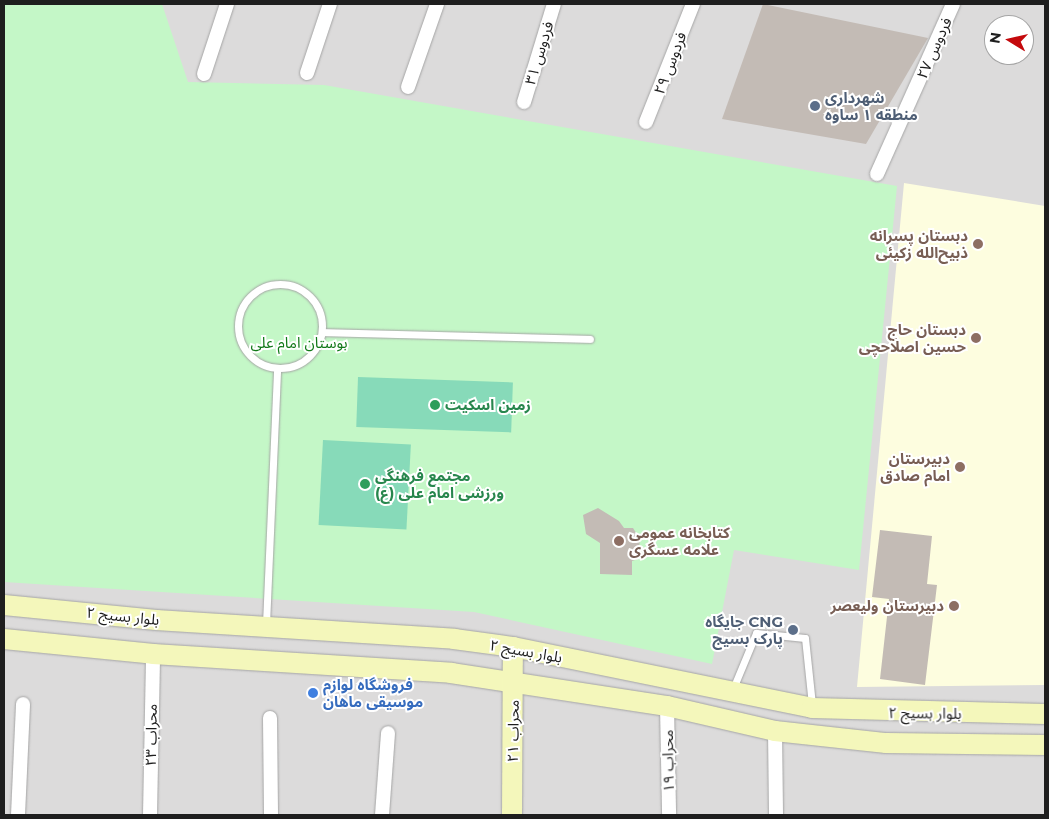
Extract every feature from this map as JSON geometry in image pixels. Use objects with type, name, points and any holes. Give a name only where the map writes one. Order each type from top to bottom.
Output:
[{"type":"main road","name":"بلوار بسیج ۲","points":[[4,605],[266,627],[454,639],[513,646],[812,708],[1045,714]]},
{"type":"main road","name":"بلوار بسیج ۲","points":[[4,639],[153,654],[451,673],[667,706],[775,731],[886,743],[1045,745]]},
{"type":"main road","name":"محراب ۲۱","points":[[512,815],[513,646]]},
{"type":"street","points":[[204,74],[227,4]]},
{"type":"street","points":[[307,73],[330,4]]},
{"type":"street","points":[[408,87],[437,4]]},
{"type":"street","name":"فردوس ۳۱","points":[[524,102],[554,4]]},
{"type":"street","name":"فردوس ۲۹","points":[[646,122],[693,4]]},
{"type":"street","name":"فردوس ۲۷","points":[[877,174],[954,4]]},
{"type":"street","name":"محراب ۲۳","points":[[150,815],[153,654]]},
{"type":"street","points":[[18,815],[22,704]]},
{"type":"street","name":"محراب ۱۹","points":[[667,706],[669,815]]},
{"type":"street","points":[[270,718],[271,815]]},
{"type":"street","points":[[775,731],[776,815]]},
{"type":"street","points":[[382,815],[388,733]]},
{"type":"lane","points":[[276,284],[301,289],[318,308],[322,332],[318,344],[306,359],[289,368],[277,369],[254,360],[239,339],[239,314],[253,293],[276,284]]},
{"type":"lane","points":[[322,332],[590,339]]},
{"type":"lane","points":[[266,627],[277,369]]},
{"type":"lane","points":[[732,691],[756,633],[805,638],[812,708]]},
{"type":"shaded area","points":[[4,4],[1045,4],[1045,815],[4,815]]},
{"type":"shaded area","points":[[904,183],[1045,206],[1045,685],[857,687]]},
{"type":"green space","name":"بوستان امام علی","points":[[4,4],[162,4],[188,82],[324,85],[897,186],[859,570],[734,550],[712,664],[474,612],[4,582]]},
{"type":"green space","name":"زمین اسکیت","points":[[358,377],[513,382],[511,432],[356,427]]},
{"type":"green space","name":"مجتمع فرهنگی ورزشی امام علی (ع)","points":[[323,440],[411,445],[406,529],[319,525]]},
{"type":"building","points":[[763,4],[928,38],[866,144],[722,119]]},
{"type":"building","name":"کتابخانه عمومی علامه عسگری","points":[[598,508],[619,521],[624,528],[633,528],[640,539],[638,559],[632,561],[632,575],[600,574],[600,543],[586,534],[583,515]]},
{"type":"building","points":[[880,530],[932,536],[927,584],[937,585],[925,685],[880,679],[889,599],[872,597]]},
{"type":"place","name":"شهرداری منطقه ۱ ساوه","points":[[815,106]]},
{"type":"place","name":"دبستان پسرانه ذبیح‌الله زکیئی","points":[[978,244]]},
{"type":"place","name":"دبستان حاج حسین اصلاحچی","points":[[976,338]]},
{"type":"place","name":"زمین اسکیت","points":[[435,405]]},
{"type":"place","name":"دبیرستان امام صادق","points":[[960,467]]},
{"type":"place","name":"مجتمع فرهنگی ورزشی امام علی (ع)","points":[[365,484]]},
{"type":"place","name":"کتابخانه عمومی علامه عسگری","points":[[619,541]]},
{"type":"place","name":"دبیرستان ولیعصر","points":[[954,606]]},
{"type":"place","name":"جایگاه CNG پارک بسیج","points":[[793,630]]},
{"type":"place","name":"فروشگاه لوازم موسیقی ماهان","points":[[313,693]]}]
